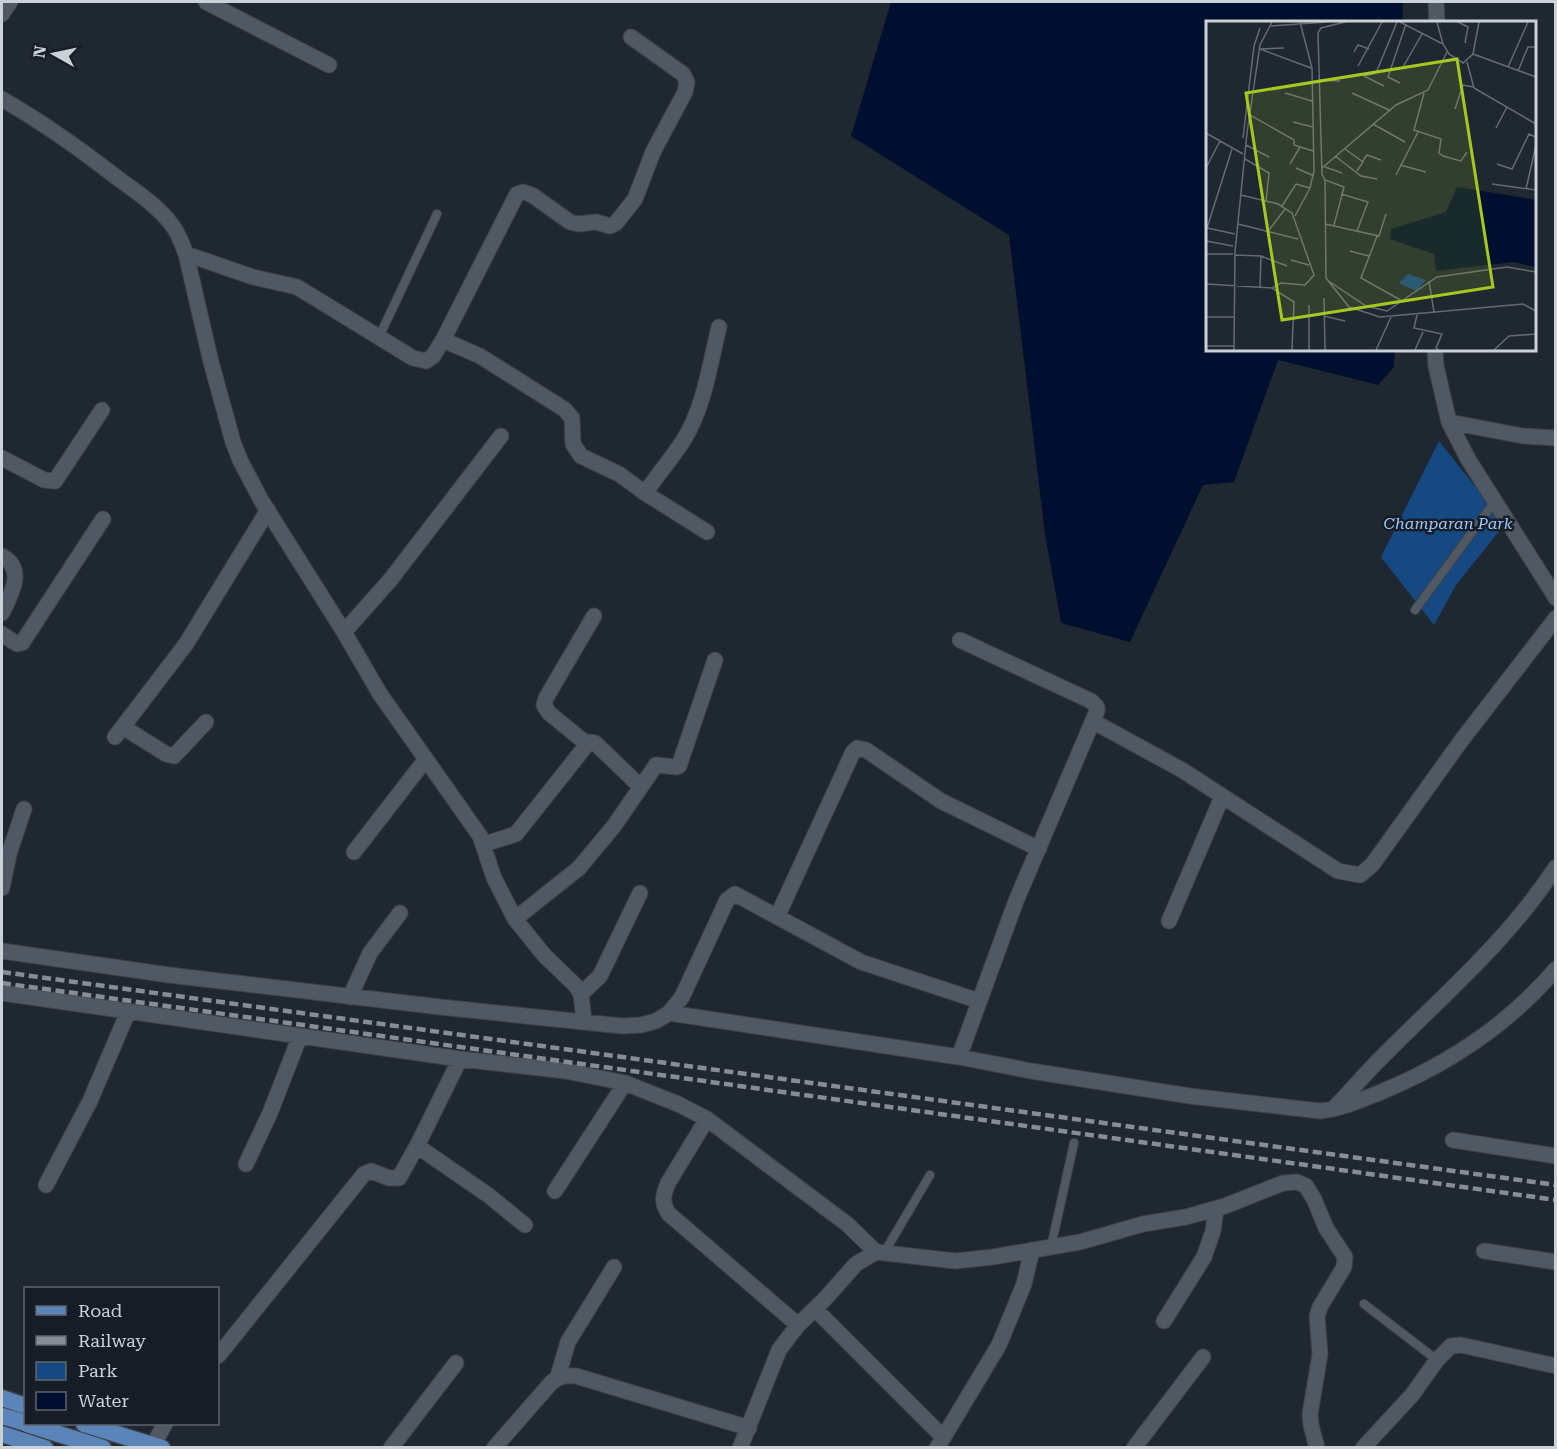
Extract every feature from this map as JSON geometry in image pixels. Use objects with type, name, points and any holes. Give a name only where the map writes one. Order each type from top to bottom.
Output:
[{"type":"main road","points":[[2,1398],[24,1405]]},
{"type":"main road","points":[[2,1416],[24,1422]]},
{"type":"main road","points":[[32,1425],[103,1448]]},
{"type":"main road","points":[[87,1425],[158,1446]]},
{"type":"main road","points":[[2,1434],[45,1448]]},
{"type":"street","points":[[2,14],[10,2]]},
{"type":"street","points":[[206,2],[328,65]]},
{"type":"street","points":[[1436,2],[1437,21]]},
{"type":"street","points":[[186,254],[254,277],[297,287],[413,358],[426,361],[433,356],[442,340],[517,194],[523,192],[532,195],[573,223],[596,222],[610,226],[616,223],[635,199],[649,160],[685,92],[687,82],[684,74],[631,37]]},
{"type":"street","points":[[2,99],[68,140],[160,211],[173,226],[182,241],[186,254],[233,442],[240,460],[380,694],[474,824],[484,844],[494,878],[515,919],[544,955],[576,986],[581,994],[584,1021]]},
{"type":"street","points":[[645,493],[683,440],[692,422],[720,327]]},
{"type":"street","points":[[442,340],[472,352],[568,412],[572,418],[573,444],[581,456],[619,474],[707,532]]},
{"type":"street","points":[[1435,351],[1436,366],[1449,422],[1468,459],[1556,598]]},
{"type":"street","points":[[2,458],[44,480],[55,481],[102,410]]},
{"type":"street","points":[[1449,422],[1523,436],[1556,438]]},
{"type":"street","points":[[344,632],[391,579],[501,436]]},
{"type":"street","points":[[206,722],[176,754],[171,756],[119,732],[186,644],[268,510]]},
{"type":"street","points":[[2,633],[15,643],[22,643],[103,519]]},
{"type":"street","points":[[2,556],[15,570],[16,579],[2,613]]},
{"type":"street","points":[[587,744],[549,713],[544,705],[594,616]]},
{"type":"street","points":[[1094,722],[1182,770],[1338,871],[1353,876],[1360,875],[1372,865],[1461,741],[1556,618]]},
{"type":"street","points":[[959,1057],[1009,920],[1094,722],[1097,707],[1091,701],[960,640]]},
{"type":"street","points":[[515,919],[579,868],[614,826],[657,765],[680,766],[715,660]]},
{"type":"street","points":[[484,844],[516,834],[590,742],[595,743],[641,786]]},
{"type":"street","points":[[777,917],[857,748],[866,750],[941,801],[1039,849]]},
{"type":"street","points":[[354,852],[426,759]]},
{"type":"street","points":[[1169,921],[1222,796]]},
{"type":"street","points":[[2,888],[9,854],[24,809]]},
{"type":"street","points":[[1333,1110],[1378,1060],[1463,980],[1530,903],[1556,867]]},
{"type":"street","points":[[581,994],[600,976],[640,893]]},
{"type":"street","points":[[2,951],[169,975],[440,1007],[622,1026],[641,1025],[656,1021],[669,1013],[682,996],[730,896],[738,895],[861,962],[979,1001]]},
{"type":"street","points":[[350,996],[370,953],[400,913]]},
{"type":"street","points":[[669,1013],[959,1057],[1031,1071],[1190,1096],[1304,1111],[1333,1110],[1411,1079],[1468,1047],[1519,1008],[1556,969]]},
{"type":"street","points":[[2,993],[459,1059],[566,1071],[625,1083],[678,1104],[707,1119],[847,1224],[880,1252]]},
{"type":"street","points":[[46,1185],[90,1101],[128,1012]]},
{"type":"street","points":[[246,1164],[270,1113],[300,1036]]},
{"type":"street","points":[[219,1355],[364,1174],[371,1171],[389,1178],[399,1178],[459,1059]]},
{"type":"street","points":[[555,1191],[625,1083]]},
{"type":"street","points":[[707,1119],[668,1183],[664,1192],[664,1207],[798,1325]]},
{"type":"street","points":[[1453,1140],[1556,1156]]},
{"type":"street","points":[[417,1146],[488,1195],[525,1225]]},
{"type":"street","points":[[740,1448],[778,1350],[798,1325],[856,1264],[880,1252],[955,1261],[1051,1247],[1216,1209],[1283,1183],[1302,1183],[1310,1190],[1326,1228],[1345,1257],[1344,1267],[1317,1316],[1320,1354],[1310,1414],[1317,1448]]},
{"type":"street","points":[[1164,1321],[1204,1257],[1209,1245],[1216,1209]]},
{"type":"street","points":[[815,1309],[940,1442],[999,1345],[1024,1284],[1032,1250]]},
{"type":"street","points":[[1484,1251],[1556,1262]]},
{"type":"street","points":[[494,1448],[558,1377],[568,1342],[614,1267]]},
{"type":"street","points":[[1363,1448],[1412,1395],[1437,1360],[1447,1349],[1456,1345],[1556,1366]]},
{"type":"street","points":[[1134,1448],[1203,1356]]},
{"type":"street","points":[[391,1448],[456,1363]]},
{"type":"street","points":[[558,1377],[576,1376],[749,1428]]},
{"type":"street","points":[[158,1446],[165,1425]]},
{"type":"lane","points":[[379,337],[436,214]]},
{"type":"lane","points":[[1415,610],[1495,501]]},
{"type":"lane","points":[[1051,1247],[1074,1143]]},
{"type":"lane","points":[[880,1252],[930,1175]]},
{"type":"lane","points":[[1364,1304],[1437,1360]]},
{"type":"green space","name":"Champaran Park","points":[[1439,441],[1505,524],[1456,585],[1434,625],[1381,557]]},
{"type":"water","points":[[891,2],[1403,2],[1402,21],[1206,21],[1206,351],[1395,351],[1394,367],[1378,385],[1278,360],[1234,482],[1203,485],[1130,642],[1061,623],[1045,534],[1009,235],[851,136]]},
{"type":"railway","points":[[2,972],[1556,1185]]},
{"type":"railway","points":[[2,983],[1556,1200]]}]
